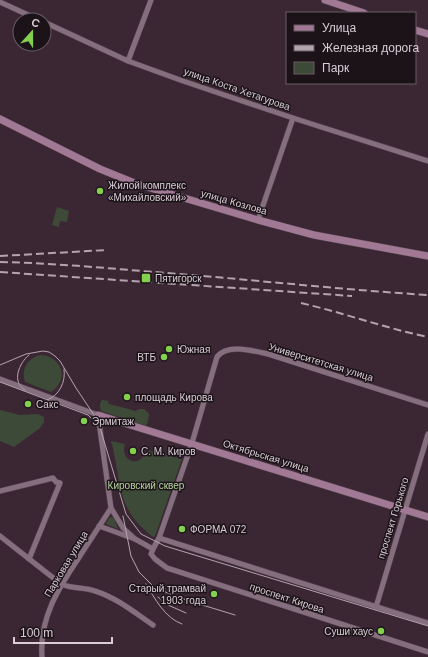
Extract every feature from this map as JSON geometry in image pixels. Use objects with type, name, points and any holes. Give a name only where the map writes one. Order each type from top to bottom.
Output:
[{"type":"street","points":[[128,61],[151,0]]},
{"type":"street","points":[[325,0],[361,12]]},
{"type":"street","points":[[0,2],[22,12]]},
{"type":"street","name":"улица Коста Хетагурова","points":[[52,26],[128,61],[183,81],[428,161]]},
{"type":"street","points":[[416,30],[428,34]]},
{"type":"street","points":[[258,220],[293,118]]},
{"type":"street","name":"улица Козлова","points":[[0,119],[100,169],[138,184],[314,235],[428,256]]},
{"type":"street","name":"Университетская улица","points":[[192,443],[215,364],[220,353],[224,350],[251,350],[268,354],[428,405]]},
{"type":"street","points":[[0,379],[98,415],[111,508],[124,528],[136,539]]},
{"type":"street","name":"Октябрьская улица","points":[[98,415],[428,517]]},
{"type":"street","name":"проспект Горького","points":[[376,607],[428,434]]},
{"type":"street","points":[[152,551],[159,538],[192,443]]},
{"type":"street","points":[[0,491],[53,478],[60,484],[29,559]]},
{"type":"street","name":"Парковая улица","points":[[42,657],[41,644],[46,619],[53,599],[61,584],[111,508]]},
{"type":"street","name":"проспект Кирова","points":[[99,526],[136,539],[152,551],[155,559],[167,568],[428,652]]},
{"type":"street","points":[[0,536],[61,584],[68,587],[92,590],[107,595],[153,625]]},
{"type":"street","name":"проспект Кирова","points":[[159,538],[428,623]]},
{"type":"green space","points":[[57,207],[69,211],[67,222],[60,221],[59,227],[52,225]]},
{"type":"green space","points":[[40,355],[48,356],[54,359],[61,369],[62,375],[60,381],[57,387],[51,392],[25,382],[24,373],[26,365],[32,359]]},
{"type":"green space","points":[[102,400],[108,401],[109,404],[136,411],[139,409],[144,409],[149,414],[146,426],[101,411],[100,404]]},
{"type":"green space","points":[[0,410],[20,415],[38,414],[44,417],[44,422],[40,428],[14,447],[0,441]]},
{"type":"green space","name":"Кировский сквер","points":[[111,441],[125,444],[125,455],[132,461],[140,460],[144,456],[146,450],[182,459],[155,536],[153,537],[137,522],[127,508],[121,491]]},
{"type":"green space","points":[[111,517],[114,518],[118,529],[106,524]]},
{"type":"tram line","points":[[0,365],[26,354],[43,351],[49,352],[60,361],[98,421],[126,514],[141,534],[165,546],[428,626]]},
{"type":"tram line","points":[[25,390],[21,387],[17,378],[22,363],[29,355]]},
{"type":"tram line","points":[[47,400],[55,395],[61,388],[64,379],[64,369]]},
{"type":"tram line","points":[[0,382],[88,415],[95,422]]},
{"type":"tram line","points":[[123,516],[131,556],[139,572],[155,588],[186,600],[235,615]]},
{"type":"tram line","points":[[146,584],[166,613],[182,624]]},
{"type":"tram line","points":[[158,597],[168,605],[186,613]]},
{"type":"railway","points":[[0,256],[107,250]]},
{"type":"railway","points":[[0,262],[89,267],[428,295]]},
{"type":"railway","points":[[0,272],[352,296]]},
{"type":"railway","points":[[301,303],[428,337]]},
{"type":"place","name":"Жилой комплекс «Михайловский»","points":[[100,191]]},
{"type":"place","name":"Пятигорск","points":[[146,278]]},
{"type":"place","name":"Южная","points":[[169,349]]},
{"type":"place","name":"ВТБ","points":[[164,357]]},
{"type":"place","name":"площадь Кирова","points":[[127,397]]},
{"type":"place","name":"Сакс","points":[[28,404]]},
{"type":"place","name":"Эрмитаж","points":[[84,421]]},
{"type":"place","name":"С. М. Киров","points":[[133,451]]},
{"type":"place","name":"ФОРМА 072","points":[[182,529]]},
{"type":"place","name":"Старый трамвай 1903 года","points":[[214,594]]},
{"type":"place","name":"Суши хаус","points":[[381,631]]}]
